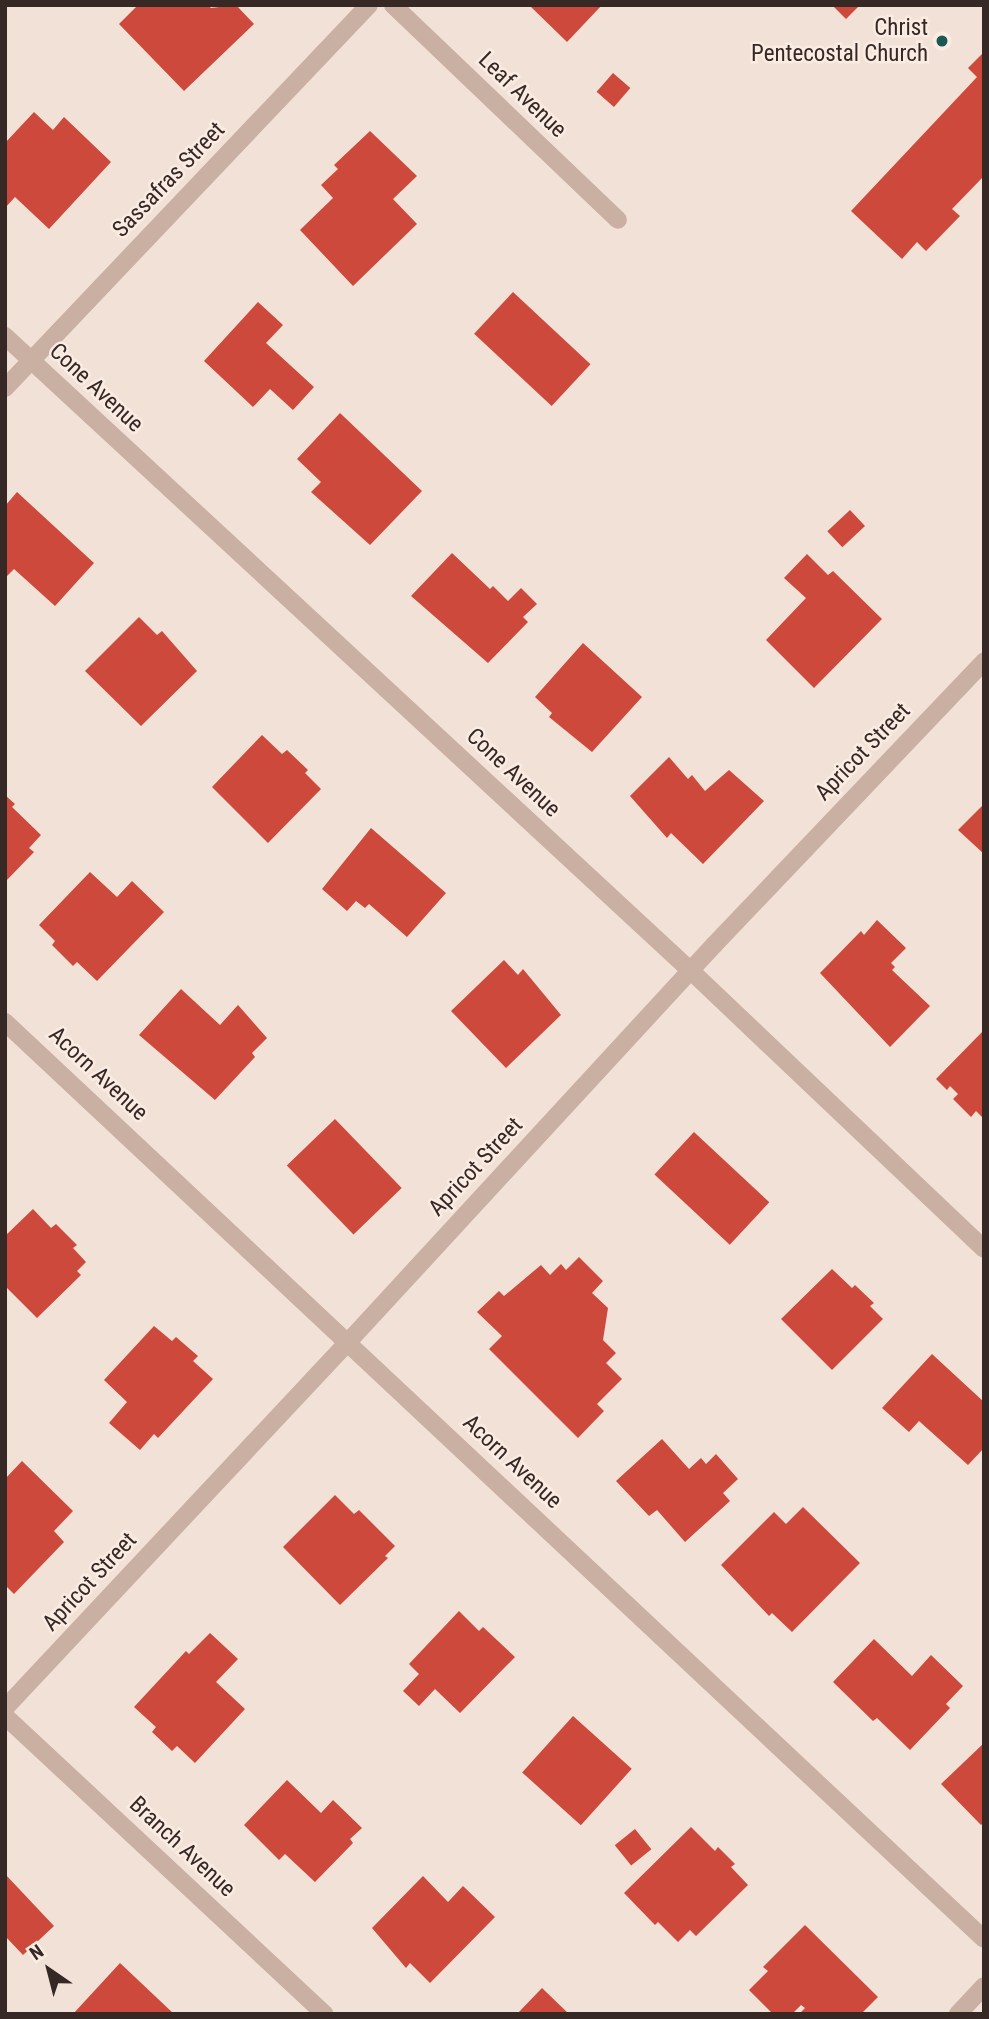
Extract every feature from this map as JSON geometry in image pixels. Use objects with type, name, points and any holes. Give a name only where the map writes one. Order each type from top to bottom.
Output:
[{"type":"street","name":"Sassafras Street","points":[[5,388],[369,5]]},
{"type":"street","name":"Leaf Avenue","points":[[393,5],[618,220]]},
{"type":"street","name":"Cone Avenue","points":[[5,337],[690,971],[984,1249]]},
{"type":"street","name":"Apricot Street","points":[[5,1708],[349,1341],[690,971],[984,661]]},
{"type":"street","name":"Acorn Avenue","points":[[5,1022],[349,1341],[984,1939]]},
{"type":"street","name":"Branch Avenue","points":[[5,1716],[325,2014]]},
{"type":"street","points":[[958,2014],[984,1986]]},
{"type":"building","points":[[138,5],[208,5],[211,8],[236,5],[254,24],[184,91],[119,24]]},
{"type":"building","points":[[529,5],[602,5],[567,42]]},
{"type":"building","points":[[832,5],[860,5],[846,19]]},
{"type":"building","points":[[984,52],[984,176],[952,209],[960,216],[926,251],[917,242],[902,259],[851,211],[977,77],[968,68]]},
{"type":"building","points":[[613,73],[630,88],[614,107],[597,92]]},
{"type":"building","points":[[34,112],[53,130],[64,117],[111,162],[49,229],[15,197],[5,208],[5,143]]},
{"type":"building","points":[[370,131],[417,176],[393,199],[417,224],[353,286],[300,230],[333,198],[321,185],[338,169],[334,165]]},
{"type":"building","points":[[513,292],[591,364],[552,406],[474,334]]},
{"type":"building","points":[[258,302],[283,325],[266,343],[314,387],[293,410],[270,389],[253,407],[204,361]]},
{"type":"building","points":[[340,413],[422,491],[370,545],[311,492],[321,482],[297,459]]},
{"type":"building","points":[[17,492],[94,563],[55,606],[14,569],[5,578],[5,506]]},
{"type":"building","points":[[850,510],[865,526],[842,547],[827,531]]},
{"type":"building","points":[[452,553],[490,589],[493,586],[508,601],[521,588],[537,604],[523,617],[528,622],[488,663],[411,596]]},
{"type":"building","points":[[807,554],[828,575],[833,571],[882,619],[814,688],[766,640],[806,598],[784,578]]},
{"type":"building","points":[[139,617],[157,635],[162,631],[197,671],[141,726],[85,671]]},
{"type":"building","points":[[583,643],[642,697],[592,752],[549,717],[552,713],[535,697]]},
{"type":"building","points":[[262,735],[282,754],[287,750],[308,770],[305,773],[321,789],[268,843],[212,787]]},
{"type":"building","points":[[669,757],[688,779],[692,775],[705,791],[729,770],[764,801],[703,864],[671,833],[667,838],[630,796]]},
{"type":"building","points":[[5,795],[15,804],[12,807],[41,835],[29,848],[34,852],[5,882]]},
{"type":"building","points":[[984,804],[984,854],[958,830]]},
{"type":"building","points":[[371,828],[446,893],[407,937],[369,904],[365,908],[356,901],[347,911],[322,889]]},
{"type":"building","points":[[90,872],[117,897],[132,881],[164,912],[97,981],[77,962],[73,966],[52,945],[55,941],[39,925]]},
{"type":"building","points":[[877,920],[906,948],[891,963],[895,967],[892,970],[930,1006],[890,1047],[820,973],[861,931],[864,935]]},
{"type":"building","points":[[504,960],[518,975],[523,969],[561,1015],[506,1068],[451,1011]]},
{"type":"building","points":[[181,989],[220,1025],[238,1005],[267,1038],[252,1053],[255,1057],[215,1100],[139,1035]]},
{"type":"building","points":[[984,1030],[984,1119],[976,1111],[971,1117],[953,1099],[958,1094],[950,1086],[947,1090],[936,1079]]},
{"type":"building","points":[[335,1119],[402,1188],[353,1235],[287,1166]]},
{"type":"building","points":[[694,1132],[769,1202],[730,1245],[654,1174]]},
{"type":"building","points":[[33,1209],[51,1228],[56,1224],[77,1245],[73,1248],[86,1262],[77,1271],[81,1275],[37,1318],[5,1286],[5,1236]]},
{"type":"building","points":[[579,1257],[603,1281],[592,1293],[608,1308],[603,1340],[616,1353],[606,1363],[622,1379],[597,1404],[604,1411],[578,1438],[489,1349],[502,1336],[477,1312],[499,1291],[504,1296],[541,1265],[550,1275],[561,1264],[566,1270]]},
{"type":"building","points":[[832,1269],[852,1288],[855,1285],[874,1303],[870,1306],[883,1319],[832,1370],[781,1319]]},
{"type":"building","points":[[154,1326],[172,1341],[176,1337],[198,1356],[193,1361],[213,1379],[158,1438],[154,1434],[140,1450],[109,1423],[127,1402],[104,1380]]},
{"type":"building","points":[[932,1354],[984,1402],[984,1448],[968,1465],[919,1421],[909,1432],[882,1408]]},
{"type":"building","points":[[662,1439],[689,1469],[701,1458],[706,1464],[716,1454],[738,1479],[723,1493],[730,1501],[685,1542],[657,1510],[649,1516],[616,1481]]},
{"type":"building","points":[[22,1461],[73,1511],[54,1531],[64,1542],[14,1594],[5,1585],[5,1479]]},
{"type":"building","points":[[335,1495],[354,1514],[359,1510],[395,1546],[385,1556],[388,1558],[340,1605],[283,1547]]},
{"type":"building","points":[[803,1507],[860,1563],[792,1632],[772,1613],[769,1616],[721,1565],[774,1512],[786,1524]]},
{"type":"building","points":[[459,1611],[479,1631],[483,1627],[515,1657],[460,1713],[435,1689],[419,1706],[403,1691],[419,1674],[409,1664]]},
{"type":"building","points":[[210,1633],[238,1659],[216,1682],[245,1709],[195,1763],[177,1746],[172,1751],[152,1732],[156,1727],[134,1707],[186,1651],[189,1654]]},
{"type":"building","points":[[874,1639],[912,1676],[931,1655],[963,1686],[946,1704],[950,1708],[910,1750],[877,1718],[873,1721],[833,1682]]},
{"type":"building","points":[[573,1716],[632,1769],[581,1825],[522,1772]]},
{"type":"building","points":[[984,1743],[984,1822],[981,1825],[941,1784]]},
{"type":"building","points":[[287,1780],[321,1813],[333,1800],[362,1828],[350,1839],[353,1843],[315,1882],[285,1854],[279,1860],[244,1825]]},
{"type":"building","points":[[691,1827],[715,1851],[718,1847],[735,1864],[731,1867],[748,1885],[696,1936],[690,1930],[678,1942],[658,1922],[655,1925],[624,1893]]},
{"type":"building","points":[[635,1829],[651,1849],[631,1866],[615,1845]]},
{"type":"building","points":[[5,1874],[54,1926],[23,1955],[5,1936]]},
{"type":"building","points":[[423,1876],[448,1902],[463,1886],[495,1917],[430,1983],[410,1963],[406,1968],[372,1928]]},
{"type":"building","points":[[805,1925],[878,1997],[861,2014],[799,2014],[805,2008],[801,2005],[792,2014],[773,2014],[749,1990],[768,1971],[763,1967]]},
{"type":"building","points":[[120,1963],[174,2014],[73,2014]]},
{"type":"building","points":[[542,1988],[569,2014],[517,2014]]},
{"type":"place","name":"Christ Pentecostal Church","points":[[942,41]]}]
